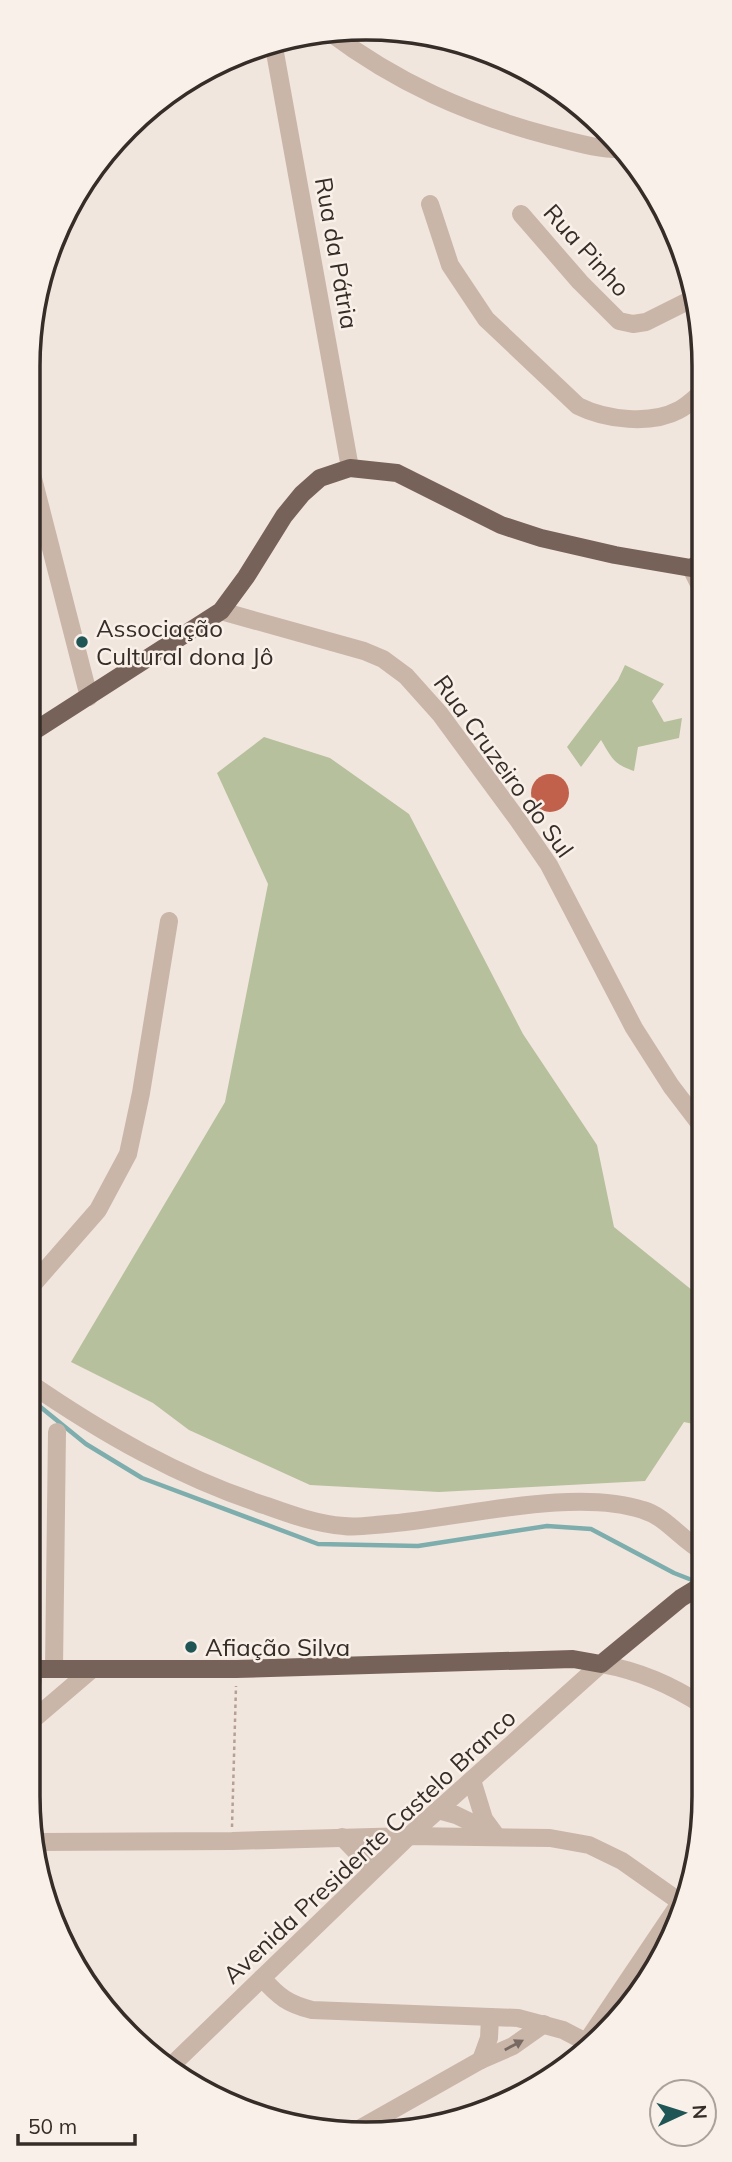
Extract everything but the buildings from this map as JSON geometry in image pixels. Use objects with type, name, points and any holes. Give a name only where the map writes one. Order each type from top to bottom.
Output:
[{"type":"main road","points":[[40,728],[221,611],[284,516],[302,494],[320,478],[351,468],[397,473],[501,525],[541,538],[615,555],[692,565]]},
{"type":"main road","points":[[40,1669],[236,1669],[563,1660],[601,1664],[692,1591]]},
{"type":"street","points":[[342,41],[364,58],[421,91],[473,113],[588,146],[608,148]]},
{"type":"street","name":"Rua da Pátria","points":[[275,53],[351,468]]},
{"type":"street","points":[[430,204],[450,265],[486,320],[578,406],[592,413],[636,418],[660,416],[679,410],[692,401]]},
{"type":"street","name":"Rua Pinho","points":[[521,214],[580,282],[619,321],[633,324],[646,322],[685,302]]},
{"type":"street","points":[[40,506],[89,697]]},
{"type":"street","name":"Rua Cruzeiro do Sul","points":[[221,611],[364,651],[383,659],[406,676],[447,724],[549,865],[634,1028],[692,1114]]},
{"type":"street","points":[[40,1276],[98,1210],[128,1154],[141,1093],[169,921]]},
{"type":"street","points":[[40,1390],[146,1457],[244,1499],[311,1521],[346,1527],[409,1522],[558,1503],[612,1503],[646,1510],[669,1525],[692,1546]]},
{"type":"street","points":[[54,1669],[57,1432]]},
{"type":"street","points":[[601,1664],[625,1668],[657,1679],[692,1699]]},
{"type":"street","name":"Avenida Presidente Castelo Branco","points":[[177,2061],[373,1869],[601,1664]]},
{"type":"street","points":[[40,1714],[90,1671]]},
{"type":"street","points":[[472,1780],[484,1819],[499,1836]]},
{"type":"street","points":[[438,1810],[456,1815],[499,1836]]},
{"type":"street","points":[[44,1842],[232,1841],[409,1836],[550,1838],[590,1844],[677,1893]]},
{"type":"street","points":[[342,1837],[373,1869]]},
{"type":"street","points":[[605,2017],[661,1934]]},
{"type":"street","points":[[262,1978],[292,2006],[312,2010],[518,2018],[544,2024],[582,2040]]},
{"type":"street","points":[[481,2060],[489,2038],[490,2017]]},
{"type":"street","points":[[372,2122],[481,2060],[513,2046],[544,2024]]},
{"type":"path","points":[[232,1841],[236,1669]]},
{"type":"green space","points":[[625,665],[664,684],[652,701],[664,722],[682,718],[679,738],[638,747],[634,771],[614,760],[601,740],[581,767],[567,747],[618,680]]},
{"type":"green space","points":[[264,737],[330,758],[409,814],[523,1034],[597,1145],[614,1227],[692,1290],[692,1424],[684,1422],[645,1481],[439,1492],[310,1485],[189,1430],[153,1403],[71,1362],[225,1102],[268,884],[217,773]]},
{"type":"waterway","points":[[40,1407],[86,1444],[142,1478],[318,1544],[418,1546],[547,1526],[591,1529],[692,1580]]},
{"type":"place","name":"Associação Cultural dona Jô","points":[[82,642]]},
{"type":"place","name":"Afiação Silva","points":[[191,1647]]}]
